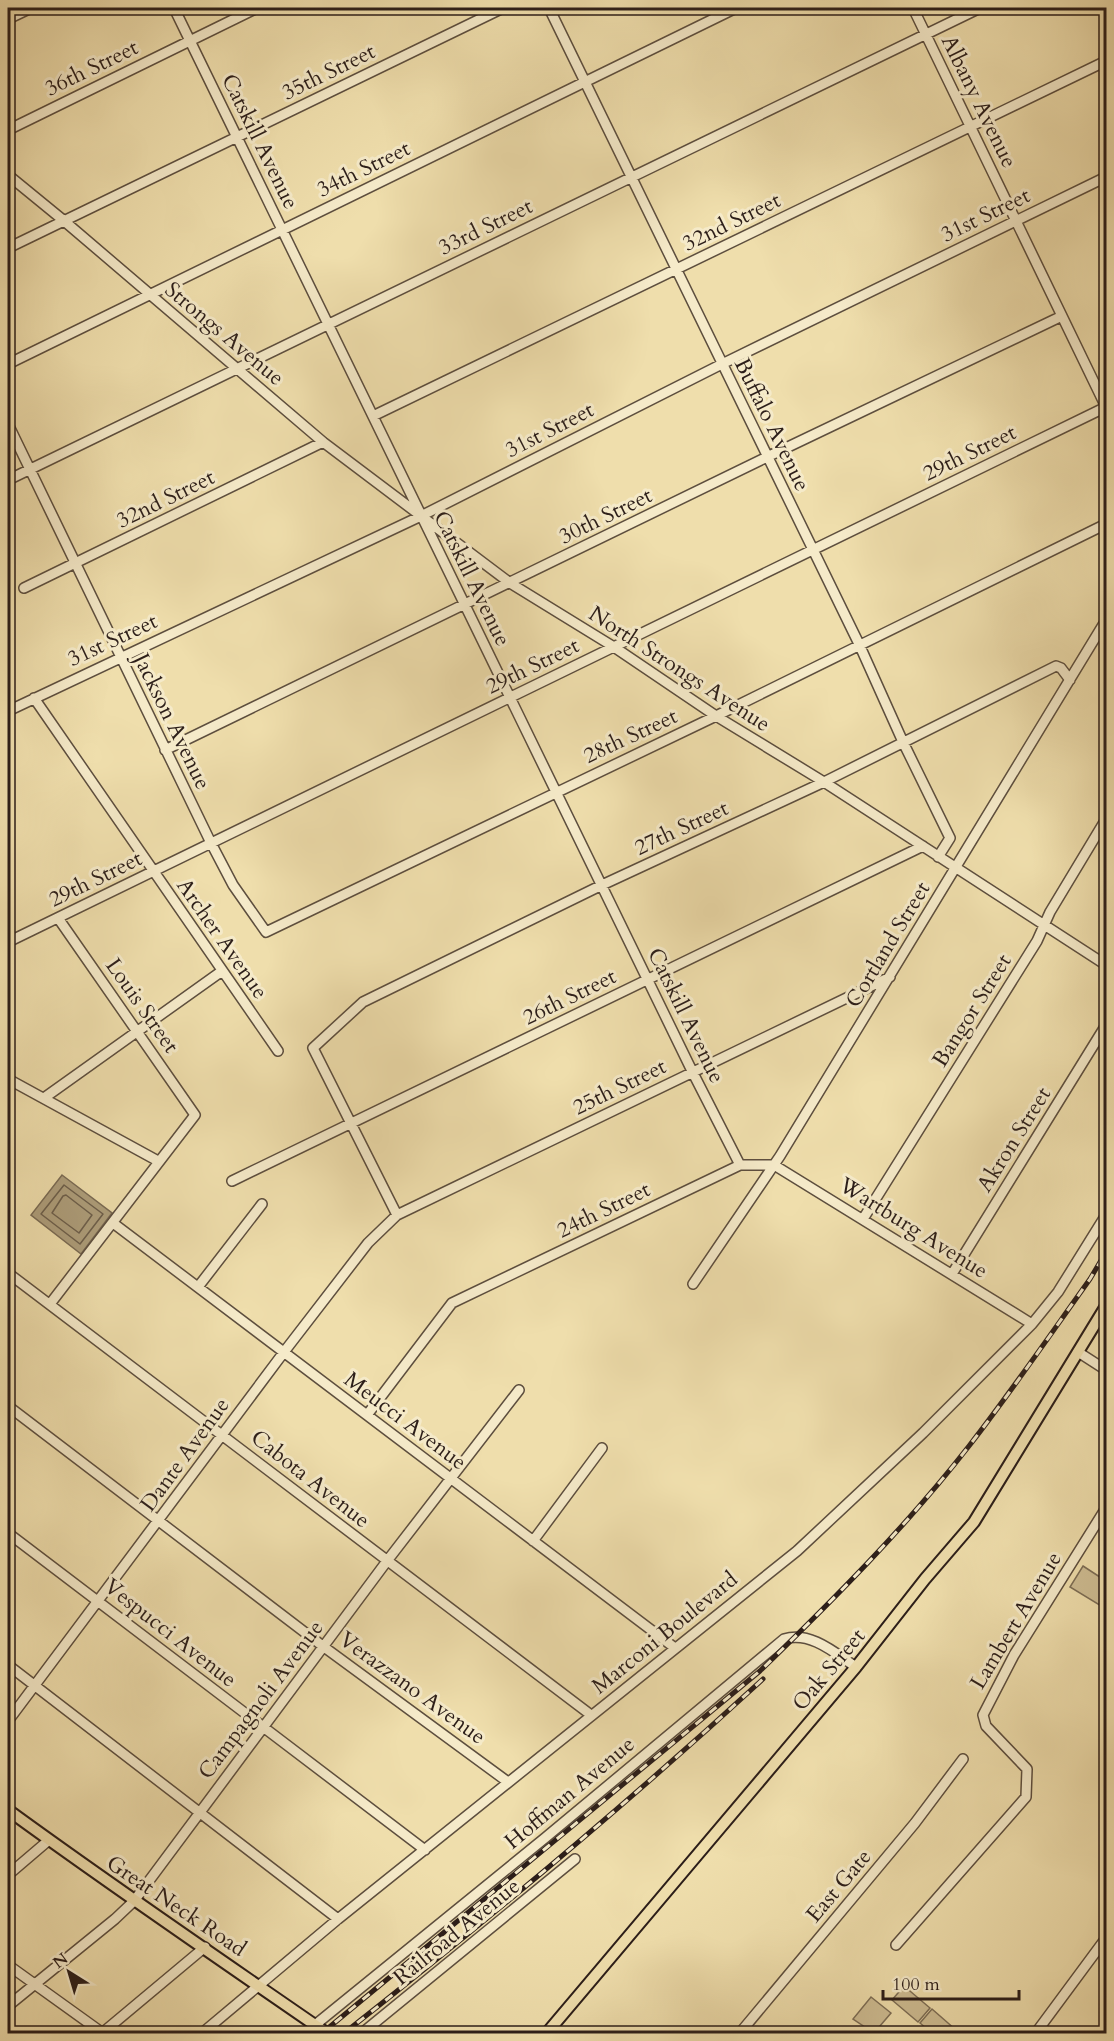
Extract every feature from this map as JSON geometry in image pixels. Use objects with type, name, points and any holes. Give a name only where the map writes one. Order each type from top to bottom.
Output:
[{"type":"main road","name":"Oak Street","points":[[546,2034],[856,1667],[925,1579],[974,1522],[1107,1306]]},
{"type":"main road","name":"Great Neck Road","points":[[8,1810],[134,1901],[205,1947],[320,2028]]},
{"type":"street","points":[[8,19],[31,8]]},
{"type":"street","name":"Catskill Avenue","points":[[174,8],[647,980],[740,1165]]},
{"type":"street","name":"36th Street","points":[[8,130],[257,8]]},
{"type":"street","name":"35th Street","points":[[8,248],[503,8]]},
{"type":"street","name":"Buffalo Avenue","points":[[549,8],[859,644],[950,838],[938,857]]},
{"type":"street","name":"34th Street","points":[[8,364],[736,8]]},
{"type":"street","name":"Albany Avenue","points":[[913,8],[1107,407]]},
{"type":"street","name":"33rd Street","points":[[8,480],[980,8]]},
{"type":"street","name":"32nd Street","points":[[373,416],[1107,61]]},
{"type":"street","name":"Strongs Avenue","points":[[8,175],[323,442],[421,516]]},
{"type":"street","name":"31st Street","points":[[8,711],[421,516],[722,364],[1107,177]]},
{"type":"street","name":"30th Street","points":[[165,750],[1062,316]]},
{"type":"street","name":"29th Street","points":[[8,942],[1107,407]]},
{"type":"street","name":"Jackson Avenue","points":[[8,424],[211,843],[233,885],[266,932]]},
{"type":"street","name":"32nd Street","points":[[24,588],[323,442]]},
{"type":"street","name":"North Strongs Avenue","points":[[421,516],[510,583],[614,647],[716,716],[824,782],[1107,965]]},
{"type":"street","name":"28th Street","points":[[266,932],[716,716],[1107,524]]},
{"type":"street","name":"Cortland Street","points":[[693,1284],[774,1165],[890,977],[1067,676],[1107,620]]},
{"type":"street","name":"27th Street","points":[[351,1123],[313,1048],[363,1002],[602,885],[824,782],[1056,666],[1067,676]]},
{"type":"street","name":"Archer Avenue","points":[[34,698],[278,1051]]},
{"type":"street","name":"Bangor Street","points":[[863,1220],[1037,941],[1050,912],[1107,819]]},
{"type":"street","name":"26th Street","points":[[232,1181],[923,846]]},
{"type":"street","name":"Louis Street","points":[[58,918],[195,1115],[159,1161]]},
{"type":"street","points":[[44,1098],[222,972]]},
{"type":"street","name":"25th Street","points":[[397,1215],[890,977]]},
{"type":"street","name":"Akron Street","points":[[952,1274],[1107,1025]]},
{"type":"street","points":[[8,1079],[159,1161],[50,1304]]},
{"type":"street","points":[[351,1123],[397,1215]]},
{"type":"street","name":"24th Street","points":[[367,1415],[452,1303],[740,1165],[774,1165]]},
{"type":"street","name":"Wartburg Avenue","points":[[774,1165],[1032,1324]]},
{"type":"street","points":[[198,1287],[262,1204]]},
{"type":"street","name":"Dante Avenue","points":[[8,1721],[284,1352],[368,1243],[397,1215]]},
{"type":"street","name":"Marconi Boulevard","points":[[201,2034],[338,1919],[797,1551],[850,1503],[1032,1324],[1058,1292],[1107,1215]]},
{"type":"street","name":"Meucci Avenue","points":[[112,1223],[675,1648]]},
{"type":"street","name":"Cabota Avenue","points":[[8,1273],[591,1715]]},
{"type":"street","points":[[1078,1353],[1107,1370]]},
{"type":"street","name":"Campagnoli Avenue","points":[[8,2006],[134,1901],[387,1562],[519,1390]]},
{"type":"street","name":"Verazzano Avenue","points":[[8,1406],[324,1647],[508,1782]]},
{"type":"street","points":[[533,1540],[602,1448]]},
{"type":"street","name":"Lambert Avenue","points":[[896,1945],[1026,1797],[1027,1769],[986,1726],[982,1715],[1014,1655],[1107,1508]]},
{"type":"street","name":"Vespucci Avenue","points":[[8,1533],[425,1850]]},
{"type":"street","name":"Hoffman Avenue","points":[[320,2028],[784,1638],[796,1635],[826,1646],[856,1667]]},
{"type":"street","points":[[8,1665],[338,1919]]},
{"type":"street","name":"East Gate","points":[[739,2034],[915,1823],[963,1758]]},
{"type":"street","points":[[8,1875],[49,1840]]},
{"type":"street","name":"Railroad Avenue","points":[[361,2034],[575,1859]]},
{"type":"street","points":[[1035,2034],[1107,1938]]},
{"type":"street","points":[[8,1965],[103,2033],[205,1947]]},
{"type":"shaded area","points":[[1083,1566],[1106,1581],[1106,1609],[1070,1587]]},
{"type":"shaded area","points":[[904,1986],[930,2008],[918,2022],[892,2000]]},
{"type":"shaded area","points":[[871,1997],[891,2013],[874,2033],[853,2019]]},
{"type":"shaded area","points":[[932,2009],[956,2030],[953,2033],[932,2033],[920,2023]]},
{"type":"water","points":[[62,1175],[112,1213],[81,1254],[31,1215]]},
{"type":"railway","points":[[321,2034],[760,1671],[815,1617],[894,1534],[969,1446],[1090,1279],[1106,1252]]},
{"type":"railway","points":[[343,2034],[556,1861],[763,1679]]}]
